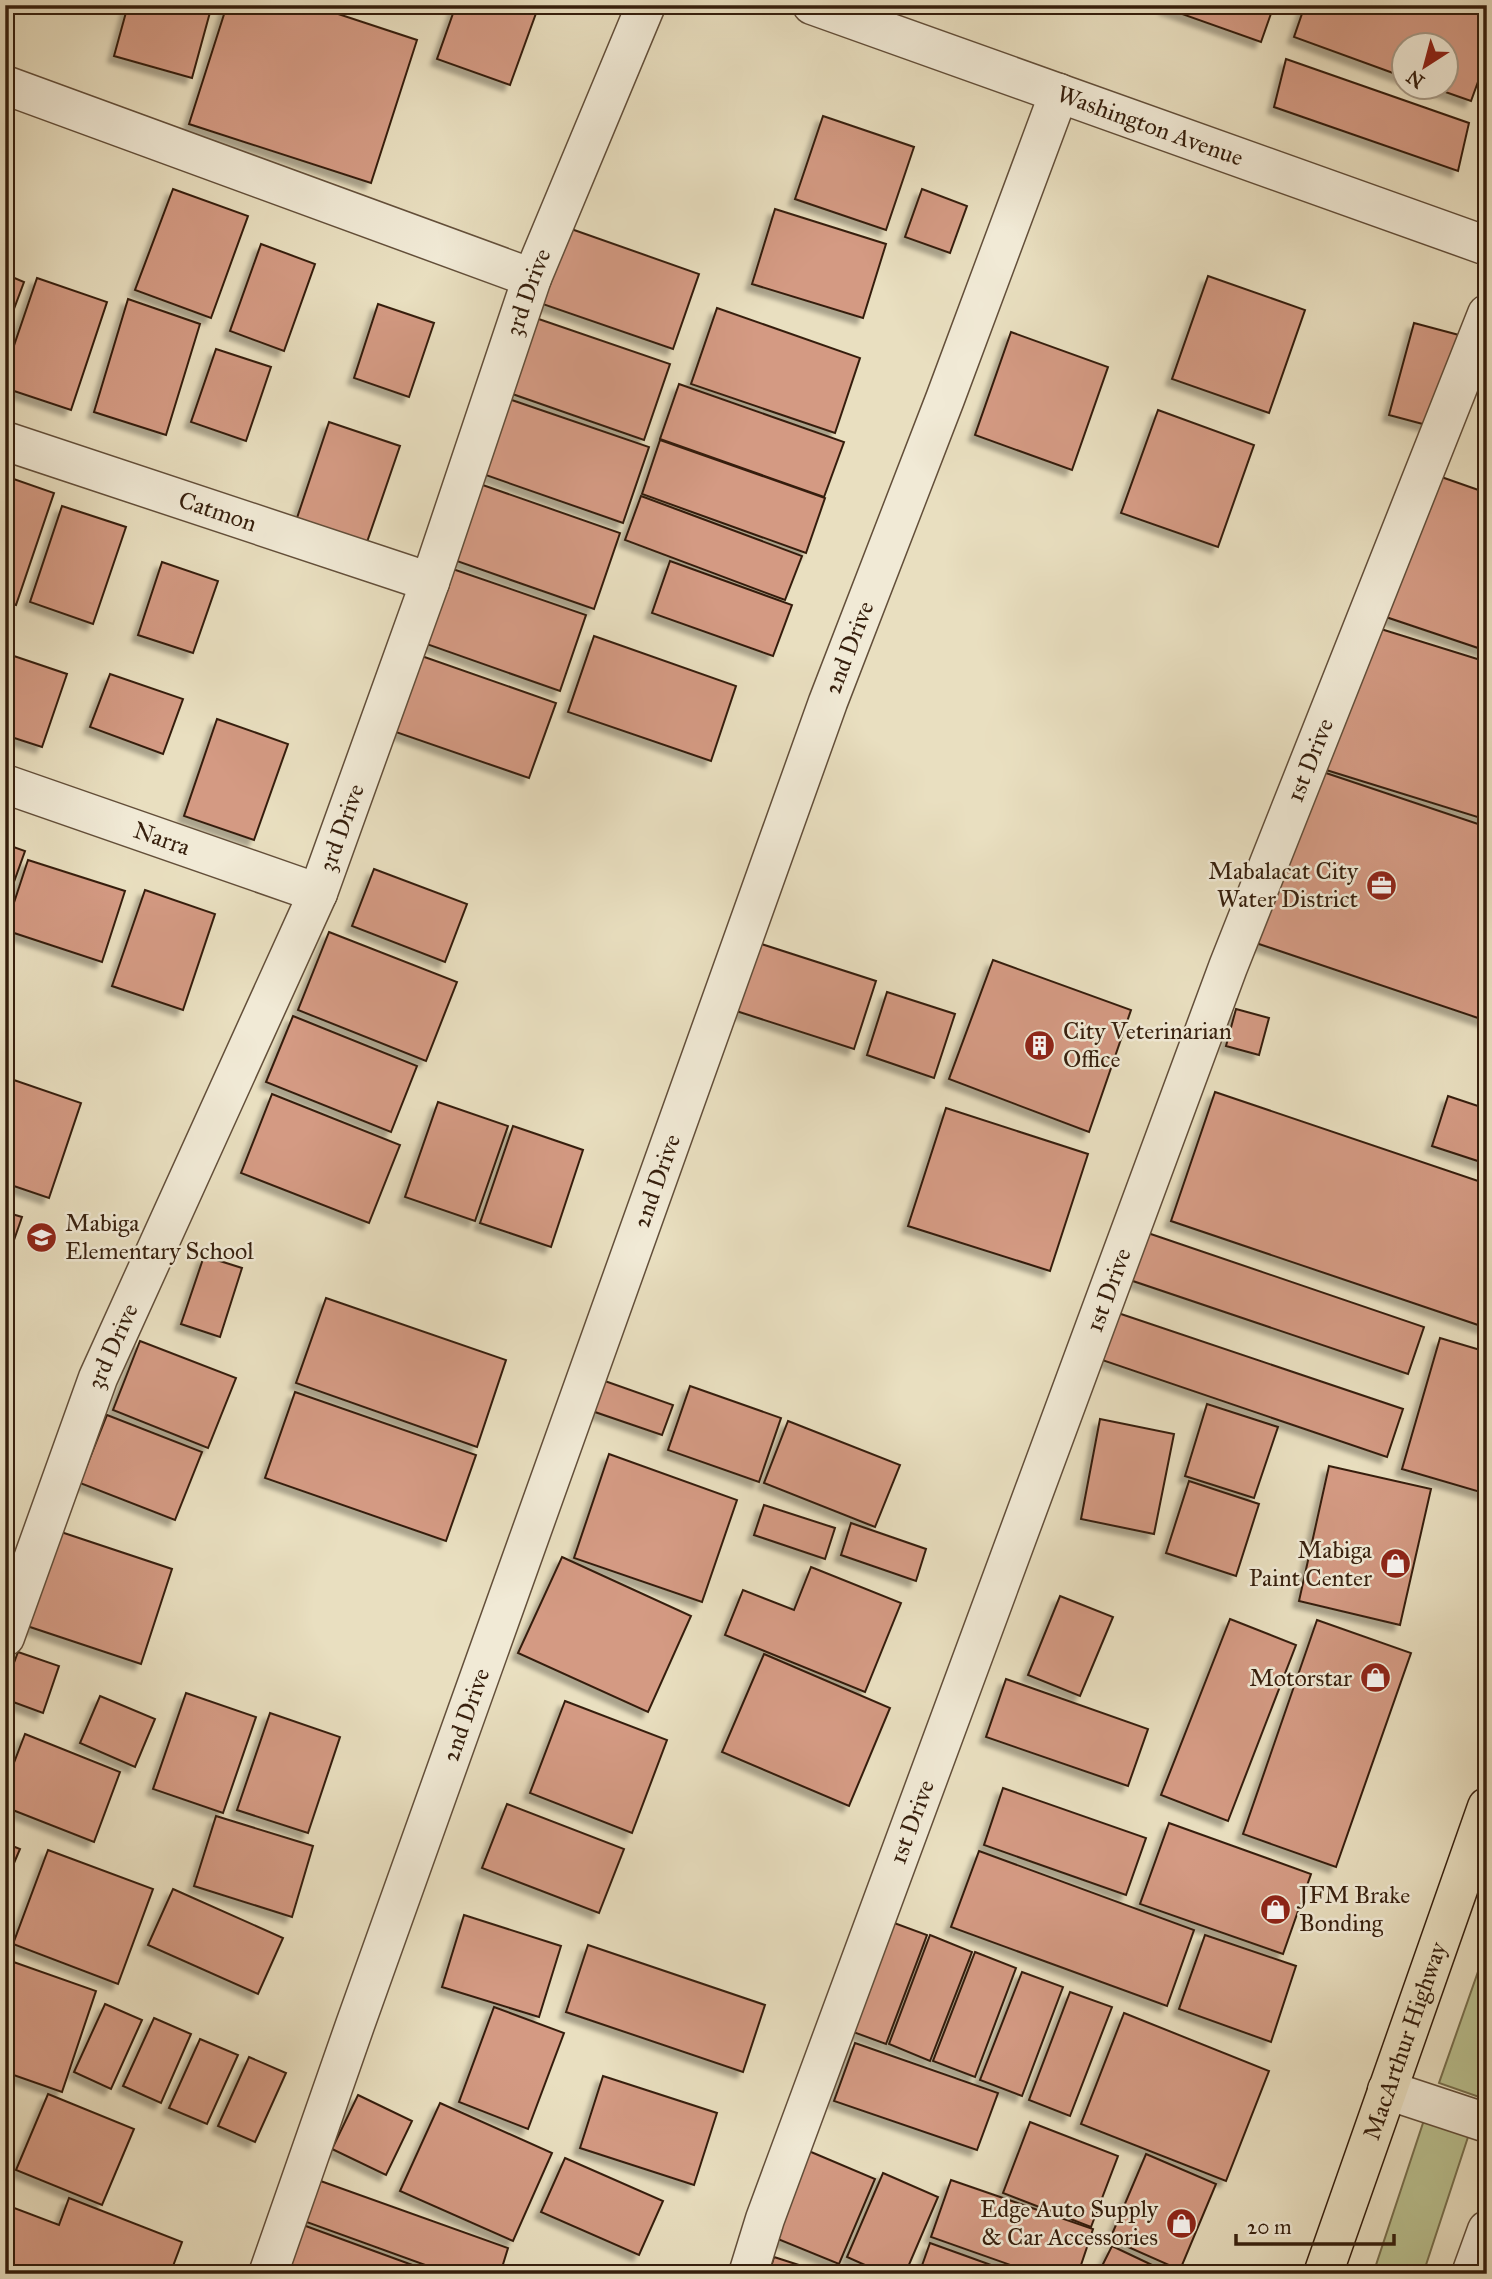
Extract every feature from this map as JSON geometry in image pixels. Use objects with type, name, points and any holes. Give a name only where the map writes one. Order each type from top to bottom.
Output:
[{"type":"highway","name":"MacArthur Highway","points":[[1323,2274],[1387,2090],[1483,1831]]},
{"type":"street","name":"3rd Drive","points":[[5,1637],[98,1378],[318,893],[430,582],[532,278],[646,5]]},
{"type":"street","name":"Washington Avenue","points":[[811,5],[1487,246]]},
{"type":"street","points":[[5,85],[532,278]]},
{"type":"street","name":"2nd Drive","points":[[268,2274],[828,702],[946,398],[1059,93]]},
{"type":"street","name":"1st Drive","points":[[748,2274],[770,2206],[1228,967],[1487,314]]},
{"type":"street","name":"Catmon","points":[[5,441],[430,582]]},
{"type":"street","name":"Narra","points":[[5,784],[318,893]]},
{"type":"street","points":[[1387,2090],[1487,2123]]},
{"type":"street","points":[[1471,2274],[1487,2230]]},
{"type":"green space","points":[[1487,1946],[1487,2086],[1482,2098],[1439,2083]]},
{"type":"green space","points":[[1424,2120],[1469,2134],[1423,2274],[1373,2274]]},
{"type":"building","points":[[5,5],[15,5],[5,37]]},
{"type":"building","points":[[128,5],[212,5],[192,78],[114,56]]},
{"type":"building","points":[[227,5],[311,5],[417,40],[371,183],[189,124]]},
{"type":"building","points":[[456,5],[539,5],[510,85],[437,59]]},
{"type":"building","points":[[1166,5],[1274,5],[1261,42],[1165,8]]},
{"type":"building","points":[[1305,5],[1487,5],[1487,57],[1471,101],[1460,97],[1460,32],[1390,32],[1390,72],[1294,37]]},
{"type":"building","points":[[1286,59],[1390,95],[1390,102],[1409,102],[1469,123],[1458,171],[1274,107]]},
{"type":"building","points":[[823,116],[914,147],[886,230],[795,199]]},
{"type":"building","points":[[173,189],[248,216],[211,318],[135,290]]},
{"type":"building","points":[[922,189],[967,206],[950,253],[905,237]]},
{"type":"building","points":[[775,209],[886,244],[863,318],[752,284]]},
{"type":"building","points":[[557,224],[699,274],[673,349],[531,300]]},
{"type":"building","points":[[261,244],[315,264],[284,351],[230,331]]},
{"type":"building","points":[[5,274],[24,282],[5,333]]},
{"type":"building","points":[[1208,276],[1305,310],[1269,413],[1172,379]]},
{"type":"building","points":[[37,278],[107,302],[71,410],[5,388],[5,372]]},
{"type":"building","points":[[128,299],[200,324],[166,435],[94,412]]},
{"type":"building","points":[[378,304],[434,323],[409,397],[354,378]]},
{"type":"building","points":[[717,308],[860,358],[835,433],[691,384]]},
{"type":"building","points":[[527,315],[670,364],[644,440],[501,390]]},
{"type":"building","points":[[1414,323],[1459,335],[1434,427],[1389,415]]},
{"type":"building","points":[[1011,332],[1108,367],[1072,470],[975,435]]},
{"type":"building","points":[[216,349],[271,367],[246,441],[191,422]]},
{"type":"building","points":[[679,384],[844,442],[824,497],[660,439]]},
{"type":"building","points":[[506,398],[649,447],[623,523],[480,473]]},
{"type":"building","points":[[1158,410],[1254,445],[1218,547],[1121,513]]},
{"type":"building","points":[[329,422],[400,446],[367,542],[297,518]]},
{"type":"building","points":[[660,440],[825,498],[806,553],[642,494]]},
{"type":"building","points":[[1430,473],[1487,493],[1487,651],[1383,616]]},
{"type":"building","points":[[5,476],[54,493],[16,605],[5,602]]},
{"type":"building","points":[[477,483],[620,533],[594,609],[451,559]]},
{"type":"building","points":[[641,496],[802,556],[785,600],[625,540]]},
{"type":"building","points":[[62,506],[126,527],[93,624],[30,602]]},
{"type":"building","points":[[670,561],[792,605],[773,656],[652,613]]},
{"type":"building","points":[[162,562],[218,581],[193,653],[138,635]]},
{"type":"building","points":[[444,566],[586,615],[560,691],[418,641]]},
{"type":"building","points":[[1368,625],[1487,662],[1487,820],[1323,769]]},
{"type":"building","points":[[594,636],[736,686],[711,761],[568,712]]},
{"type":"building","points":[[5,653],[67,674],[42,747],[5,735]]},
{"type":"building","points":[[413,653],[556,703],[529,778],[387,729]]},
{"type":"building","points":[[110,674],[183,699],[163,754],[90,727]]},
{"type":"building","points":[[217,719],[288,744],[254,840],[184,816]]},
{"type":"building","name":"Mabalacat City Water District","points":[[1314,769],[1487,827],[1487,1021],[1256,943]]},
{"type":"building","points":[[5,844],[25,851],[5,907]]},
{"type":"building","points":[[28,860],[125,891],[102,962],[5,930]]},
{"type":"building","points":[[374,869],[467,904],[445,962],[352,926]]},
{"type":"building","points":[[145,890],[215,914],[183,1010],[112,986]]},
{"type":"building","points":[[329,932],[457,982],[426,1061],[298,1010]]},
{"type":"building","points":[[749,940],[876,981],[854,1049],[727,1008]]},
{"type":"building","name":"City Veterinarian Office","points":[[993,960],[1131,1010],[1089,1132],[949,1079]]},
{"type":"building","points":[[887,992],[955,1014],[934,1078],[867,1055]]},
{"type":"building","points":[[1236,1009],[1269,1018],[1259,1055],[1226,1046]]},
{"type":"building","points":[[293,1016],[417,1066],[391,1132],[266,1082]]},
{"type":"building","points":[[8,1078],[81,1103],[49,1198],[5,1183],[5,1084]]},
{"type":"building","points":[[1215,1092],[1487,1184],[1487,1328],[1171,1221]]},
{"type":"building","points":[[272,1094],[400,1145],[369,1223],[241,1173]]},
{"type":"building","points":[[1448,1096],[1487,1109],[1487,1164],[1432,1146]]},
{"type":"building","points":[[438,1102],[508,1126],[475,1221],[405,1197]]},
{"type":"building","points":[[946,1108],[1088,1154],[1050,1271],[908,1226]]},
{"type":"building","points":[[513,1126],[583,1150],[551,1247],[480,1223]]},
{"type":"building","points":[[5,1212],[22,1217],[5,1266]]},
{"type":"building","points":[[1139,1230],[1424,1327],[1408,1374],[1124,1278]]},
{"type":"building","points":[[204,1256],[242,1268],[220,1337],[181,1324]]},
{"type":"building","points":[[326,1298],[506,1360],[477,1447],[296,1383]]},
{"type":"building","points":[[1118,1313],[1403,1409],[1387,1457],[1102,1360]]},
{"type":"building","points":[[1440,1338],[1487,1352],[1487,1494],[1402,1469]]},
{"type":"building","points":[[140,1341],[236,1378],[208,1448],[113,1410]]},
{"type":"building","points":[[602,1380],[673,1405],[662,1435],[592,1411]]},
{"type":"building","points":[[690,1386],[781,1418],[759,1482],[668,1450]]},
{"type":"building","points":[[295,1392],[476,1455],[446,1541],[265,1478]]},
{"type":"building","points":[[1207,1404],[1278,1427],[1254,1498],[1185,1476]]},
{"type":"building","points":[[107,1415],[202,1452],[175,1520],[80,1483]]},
{"type":"building","points":[[1100,1419],[1174,1434],[1154,1534],[1081,1519]]},
{"type":"building","points":[[788,1421],[900,1465],[875,1527],[764,1483]]},
{"type":"building","points":[[609,1454],[737,1500],[702,1602],[574,1558]]},
{"type":"building","points":[[1329,1466],[1431,1489],[1400,1625],[1299,1601]]},
{"type":"building","points":[[1189,1481],[1259,1504],[1236,1576],[1166,1553]]},
{"type":"building","points":[[764,1505],[835,1528],[825,1559],[754,1535]]},
{"type":"building","points":[[851,1523],[926,1549],[916,1581],[841,1555]]},
{"type":"building","points":[[52,1529],[172,1569],[141,1664],[21,1624]]},
{"type":"building","points":[[562,1557],[691,1616],[648,1712],[518,1653]]},
{"type":"building","points":[[811,1567],[901,1603],[865,1692],[725,1635],[743,1590],[794,1610]]},
{"type":"building","points":[[1060,1596],[1113,1617],[1080,1696],[1028,1675]]},
{"type":"building","points":[[1230,1619],[1296,1645],[1228,1821],[1161,1795]]},
{"type":"building","points":[[1317,1620],[1411,1653],[1336,1867],[1243,1834]]},
{"type":"building","points":[[18,1652],[59,1666],[43,1713],[5,1699],[5,1687]]},
{"type":"building","points":[[764,1654],[890,1708],[849,1806],[722,1752]]},
{"type":"building","points":[[1006,1679],[1148,1729],[1128,1786],[986,1737]]},
{"type":"building","points":[[186,1693],[256,1717],[223,1813],[153,1789]]},
{"type":"building","points":[[100,1696],[155,1719],[135,1767],[80,1743]]},
{"type":"building","points":[[565,1701],[667,1740],[632,1833],[530,1793]]},
{"type":"building","points":[[270,1713],[340,1737],[308,1833],[237,1810]]},
{"type":"building","points":[[25,1734],[120,1772],[94,1842],[5,1807],[5,1786]]},
{"type":"building","points":[[1003,1788],[1146,1838],[1126,1895],[984,1845]]},
{"type":"building","points":[[507,1804],[624,1849],[599,1913],[482,1868]]},
{"type":"building","points":[[216,1816],[313,1846],[292,1917],[194,1886]]},
{"type":"building","points":[[1169,1823],[1311,1874],[1283,1954],[1140,1904]]},
{"type":"building","points":[[5,1843],[20,1849],[5,1884]]},
{"type":"building","points":[[48,1850],[153,1889],[118,1984],[13,1944]]},
{"type":"building","points":[[979,1851],[1194,1930],[1167,2006],[951,1927]]},
{"type":"building","points":[[173,1889],[283,1938],[258,1994],[148,1945]]},
{"type":"building","points":[[464,1915],[561,1946],[539,2017],[442,1987]]},
{"type":"building","points":[[886,1920],[927,1935],[886,2044],[845,2029]]},
{"type":"building","points":[[930,1935],[972,1952],[930,2061],[889,2044]]},
{"type":"building","points":[[1205,1935],[1296,1966],[1271,2042],[1179,2009]]},
{"type":"building","points":[[588,1945],[765,2005],[743,2072],[566,2012]]},
{"type":"building","points":[[975,1952],[1016,1968],[975,2077],[933,2061]]},
{"type":"building","points":[[5,1959],[96,1991],[62,2092],[5,2072]]},
{"type":"building","points":[[1022,1972],[1063,1987],[1022,2096],[980,2080]]},
{"type":"building","points":[[1070,1992],[1112,2007],[1070,2116],[1029,2100]]},
{"type":"building","points":[[105,2004],[142,2020],[111,2089],[74,2072]]},
{"type":"building","points":[[494,2007],[564,2033],[528,2129],[459,2102]]},
{"type":"building","points":[[1124,2013],[1269,2071],[1226,2181],[1081,2124]]},
{"type":"building","points":[[154,2018],[191,2034],[161,2103],[123,2086]]},
{"type":"building","points":[[200,2039],[238,2055],[207,2124],[169,2108]]},
{"type":"building","points":[[855,2043],[998,2093],[977,2150],[834,2101]]},
{"type":"building","points":[[249,2057],[286,2073],[255,2142],[218,2126]]},
{"type":"building","points":[[603,2076],[717,2113],[694,2185],[580,2148]]},
{"type":"building","points":[[48,2094],[134,2129],[102,2205],[16,2170]]},
{"type":"building","points":[[358,2095],[412,2121],[386,2175],[332,2149]]},
{"type":"building","points":[[440,2103],[552,2153],[513,2241],[400,2191]]},
{"type":"building","points":[[1030,2122],[1118,2156],[1091,2227],[1003,2193]]},
{"type":"building","points":[[804,2149],[875,2179],[839,2264],[768,2235]]},
{"type":"building","points":[[1146,2154],[1216,2184],[1180,2270],[1110,2239]]},
{"type":"building","points":[[565,2158],[663,2201],[639,2255],[541,2212]]},
{"type":"building","points":[[883,2173],[938,2197],[905,2274],[885,2274],[847,2257]]},
{"type":"building","points":[[315,2179],[508,2248],[500,2274],[450,2274],[301,2220]]},
{"type":"building","points":[[951,2180],[1093,2229],[1078,2274],[1036,2274],[931,2237]]},
{"type":"building","points":[[69,2198],[182,2242],[170,2274],[5,2274],[5,2215],[9,2206],[59,2225]]},
{"type":"building","points":[[303,2225],[437,2274],[286,2274]]},
{"type":"building","points":[[930,2243],[1016,2274],[919,2274]]},
{"type":"building","points":[[1112,2246],[1171,2274],[1098,2274]]},
{"type":"building","points":[[774,2257],[827,2274],[769,2274]]},
{"type":"place","name":"Mabalacat City Water District","points":[[1381,885]]},
{"type":"place","name":"City Veterinarian Office","points":[[1040,1045]]},
{"type":"place","name":"Mabiga Elementary School","points":[[42,1237]]},
{"type":"place","name":"Mabiga Paint Center","points":[[1395,1564]]},
{"type":"place","name":"Motorstar","points":[[1375,1678]]},
{"type":"place","name":"JFM Brake Bonding","points":[[1276,1909]]},
{"type":"place","name":"Edge Auto Supply & Car Accessories","points":[[1181,2223]]}]
